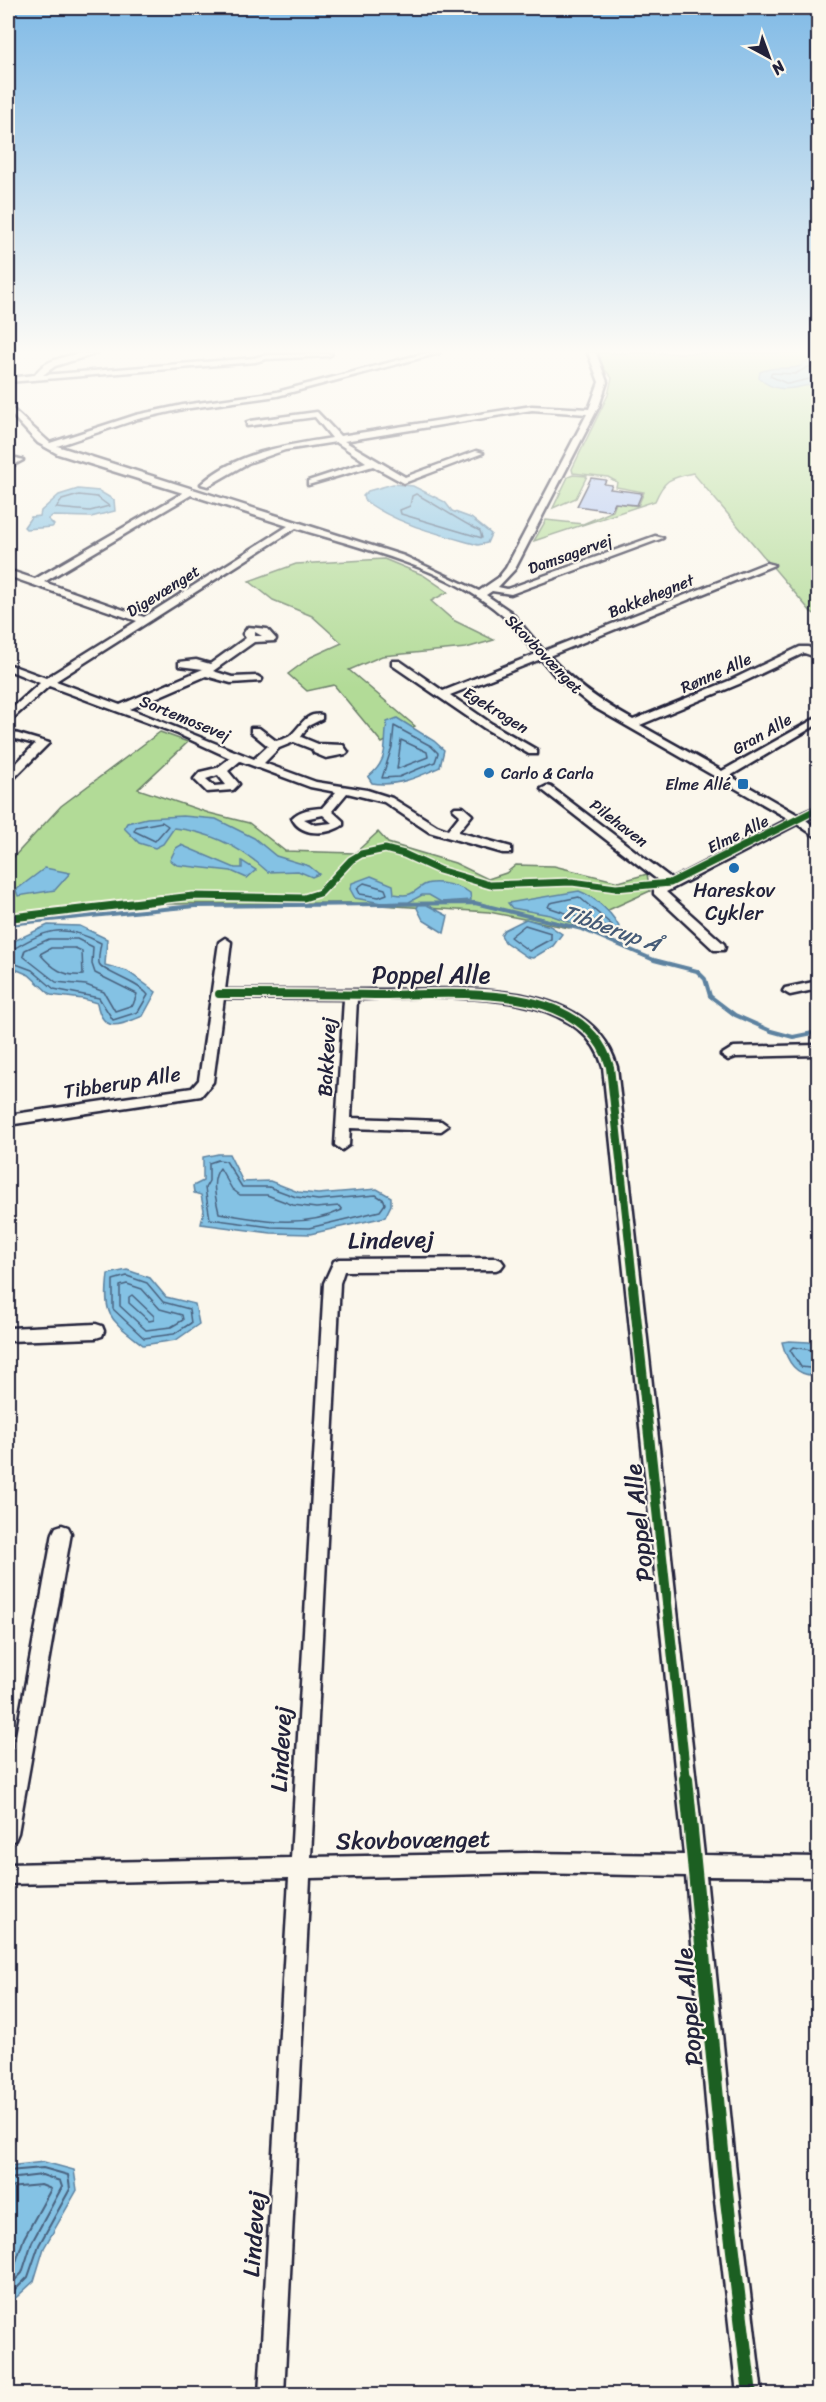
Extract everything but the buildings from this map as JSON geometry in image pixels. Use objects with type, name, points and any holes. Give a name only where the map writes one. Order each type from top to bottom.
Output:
[{"type":"street","name":"Skovbovænget","points":[[98,465],[401,558],[480,595],[512,618],[575,689],[631,725],[800,821],[819,835]]},
{"type":"street","points":[[205,484],[240,465]]},
{"type":"street","points":[[311,483],[366,465]]},
{"type":"street","points":[[376,465],[404,480],[445,465]]},
{"type":"street","points":[[480,595],[491,588],[510,568],[564,465]]},
{"type":"street","points":[[36,583],[189,493]]},
{"type":"street","name":"Digevænget","points":[[8,717],[47,682],[295,525]]},
{"type":"street","name":"Damsagervej","points":[[491,588],[508,592],[658,538]]},
{"type":"street","name":"Bakkehegnet","points":[[544,655],[769,566]]},
{"type":"street","points":[[8,573],[144,620]]},
{"type":"street","name":"Sortemosevej","points":[[120,709],[208,670],[252,639]]},
{"type":"street","name":"Rønne Alle","points":[[631,725],[735,682],[804,649],[813,653]]},
{"type":"street","name":"Egekrogen","points":[[441,695],[544,655]]},
{"type":"street","points":[[183,664],[196,663],[231,680],[257,679]]},
{"type":"street","name":"Egekrogen","points":[[396,663],[441,695],[533,752]]},
{"type":"street","name":"Sortemosevej","points":[[8,667],[182,732],[238,757],[258,762],[314,784],[388,800],[433,829],[507,850]]},
{"type":"street","name":"Sortemosevej","points":[[143,687],[187,692]]},
{"type":"street","points":[[258,762],[275,746],[294,738],[304,724],[318,717]]},
{"type":"street","name":"Gran Alle","points":[[722,776],[819,720]]},
{"type":"street","name":"Sortemosevej","points":[[255,730],[275,746]]},
{"type":"street","points":[[8,734],[43,743],[8,778]]},
{"type":"street","points":[[294,738],[317,747]]},
{"type":"street","name":"Sortemosevej","points":[[221,771],[238,757]]},
{"type":"street","points":[[326,811],[345,789]]},
{"type":"street","name":"Pilehaven","points":[[547,789],[670,883]]},
{"type":"street","points":[[451,834],[466,815],[459,809]]},
{"type":"street","name":"Elme Alle","points":[[670,883],[819,810]]},
{"type":"street","points":[[670,883],[658,891],[719,947]]},
{"type":"street","name":"Tibberup Alle","points":[[8,1120],[196,1092],[206,1082],[225,942]]},
{"type":"street","points":[[790,991],[819,985]]},
{"type":"street","name":"Poppel Alle","points":[[219,994],[502,995],[542,1004],[563,1014],[582,1025],[602,1044],[610,1067],[695,1866],[726,2192],[750,2394]]},
{"type":"street","name":"Bakkevej","points":[[342,1145],[351,994]]},
{"type":"street","points":[[728,1055],[734,1052],[819,1050]]},
{"type":"street","name":"Bakkevej","points":[[343,1123],[441,1126]]},
{"type":"street","name":"Lindevej","points":[[272,2394],[332,1283],[339,1265],[496,1264]]},
{"type":"street","points":[[8,1335],[96,1331]]},
{"type":"street","points":[[8,1833],[62,1533]]},
{"type":"street","name":"Skovbovænget","points":[[8,1874],[530,1863],[819,1867]]},
{"type":"green space","points":[[574,465],[818,465],[818,616],[811,612],[693,473],[668,481],[661,488],[655,501],[534,541],[546,520],[583,524],[613,511],[616,503],[638,506],[644,492],[616,487],[617,482],[608,477],[573,473]]},
{"type":"green space","points":[[587,476],[576,498],[553,508],[568,477]]},
{"type":"green space","points":[[384,559],[423,575],[448,592],[431,601],[453,620],[494,640],[466,648],[382,656],[349,670],[415,726],[382,743],[334,685],[307,691],[288,674],[311,657],[342,643],[312,616],[273,600],[249,581],[296,564]]},
{"type":"green space","points":[[160,732],[188,742],[138,789],[209,813],[249,823],[285,851],[355,853],[378,832],[388,843],[455,863],[488,879],[506,873],[516,865],[554,866],[619,882],[647,874],[650,891],[569,928],[489,912],[348,903],[159,904],[8,922],[8,863],[61,806]]},
{"type":"water","points":[[393,484],[413,486],[445,502],[452,511],[471,518],[491,534],[487,543],[478,545],[419,528],[377,509],[364,500],[363,496],[368,491]]},
{"type":"water","points":[[78,489],[99,491],[114,500],[115,511],[91,517],[52,516],[48,519],[54,525],[52,527],[26,529],[24,527],[31,517],[40,516],[41,511],[59,495]]},
{"type":"water","points":[[397,718],[434,741],[444,750],[440,767],[399,782],[372,783],[368,777],[383,758],[387,722]]},
{"type":"water","points":[[183,816],[216,819],[254,838],[276,856],[309,866],[319,874],[312,877],[298,871],[268,872],[236,848],[200,833],[174,828],[163,844],[155,848],[139,843],[124,828],[127,823],[147,818]]},
{"type":"water","points":[[181,845],[235,868],[242,868],[242,861],[256,870],[247,878],[231,871],[177,865],[170,860],[176,848]]},
{"type":"water","points":[[45,868],[70,873],[55,890],[18,896],[16,890]]},
{"type":"water","points":[[371,876],[393,885],[394,894],[408,895],[429,883],[441,883],[466,890],[470,893],[471,900],[441,902],[429,895],[422,895],[409,902],[381,903],[355,898],[350,889],[352,883]]},
{"type":"water","points":[[579,891],[604,907],[615,919],[621,932],[612,937],[550,915],[512,908],[508,903]]},
{"type":"water","points":[[423,903],[448,916],[444,933],[423,920],[417,908]]},
{"type":"water","points":[[526,919],[550,926],[562,934],[553,946],[533,958],[527,957],[505,942],[501,935],[504,930]]},
{"type":"water","points":[[48,925],[80,926],[107,939],[105,965],[127,971],[156,992],[143,1016],[121,1024],[109,1024],[100,1013],[97,1003],[51,995],[29,975],[8,966],[8,949],[16,940]]},
{"type":"water","points":[[229,1154],[243,1182],[270,1181],[298,1192],[318,1194],[377,1189],[391,1197],[391,1205],[385,1217],[310,1234],[271,1233],[201,1224],[204,1210],[201,1195],[194,1193],[193,1186],[203,1181],[203,1157]]},
{"type":"water","points":[[127,1270],[150,1278],[166,1297],[195,1304],[199,1324],[176,1340],[143,1345],[116,1323],[108,1309],[108,1274]]},
{"type":"water","points":[[782,1342],[809,1342],[818,1346],[817,1375],[803,1374],[794,1367]]},
{"type":"water","points":[[44,2162],[74,2170],[77,2190],[44,2248],[34,2281],[8,2305],[8,2166]]},
{"type":"waterway","name":"Tibberup Å","points":[[8,924],[195,906],[475,903],[582,929],[654,960],[697,971],[705,979],[710,996],[735,1015],[771,1031],[793,1037],[818,1032]]},
{"type":"cycle path","points":[[8,918],[193,896],[304,898],[320,893],[351,860],[361,854],[385,849],[404,854],[439,870],[490,885],[572,882],[616,888],[670,883],[818,809]]},
{"type":"cycle path","points":[[219,994],[502,995],[543,1006],[570,1017],[593,1034],[606,1053],[610,1067],[695,1866],[726,2192],[750,2394]]},
{"type":"place","name":"Carlo & Carla","points":[[489,773]]},
{"type":"place","name":"Elme Allé","points":[[743,784]]},
{"type":"place","name":"Hareskov Cykler","points":[[734,868]]}]
